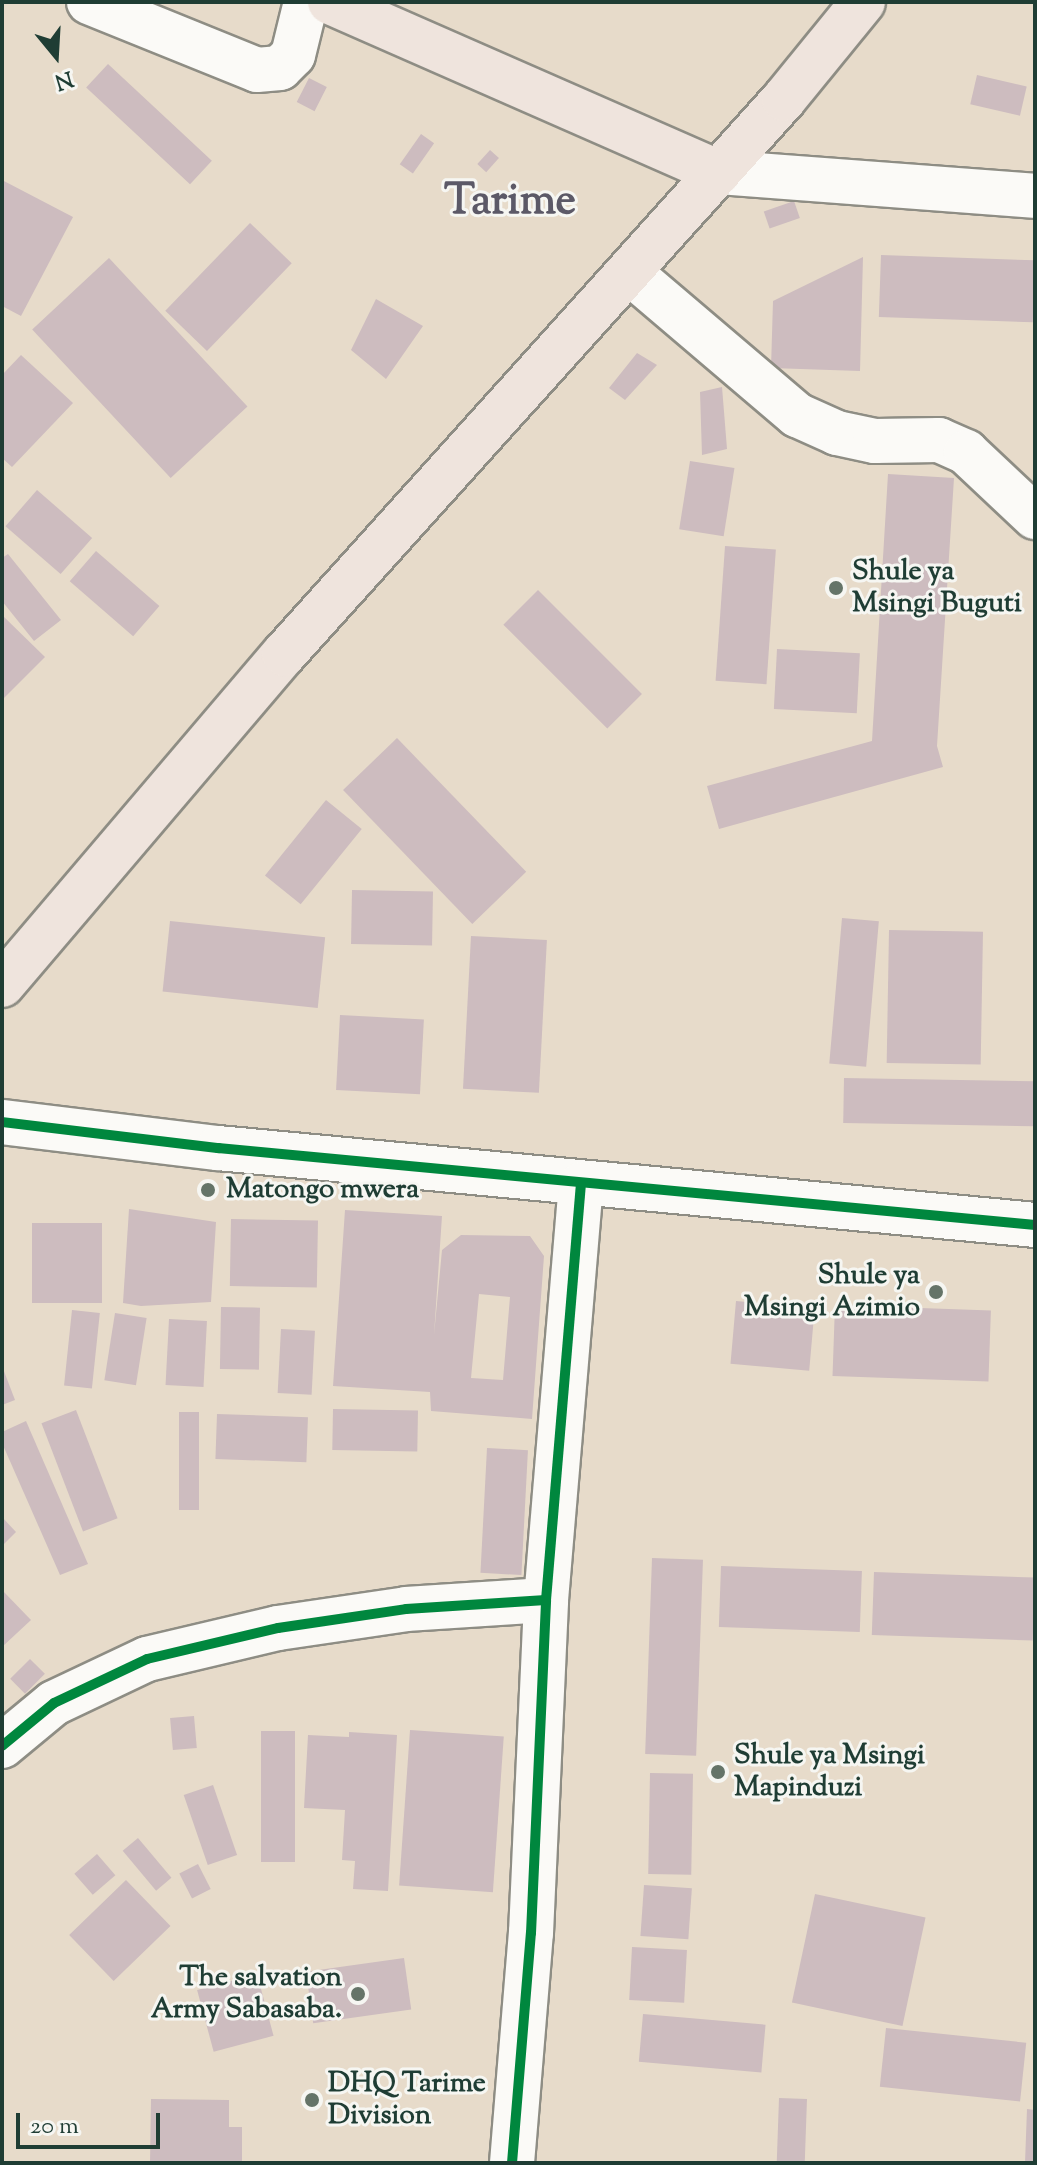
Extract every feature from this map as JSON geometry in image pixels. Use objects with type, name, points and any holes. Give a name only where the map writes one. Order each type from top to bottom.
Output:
[{"type":"main road","points":[[330,2],[718,172]]},
{"type":"main road","points":[[2,985],[284,654],[784,99],[863,2]]},
{"type":"street","points":[[89,2],[257,70],[280,68],[293,55],[306,2]]},
{"type":"street","points":[[718,172],[1035,196]]},
{"type":"street","points":[[629,272],[797,415],[837,433],[875,441],[939,440],[966,452],[1035,517]]},
{"type":"street","points":[[2,1122],[581,1184],[1035,1225]]},
{"type":"street","points":[[512,2163],[531,1933],[546,1600],[581,1184]]},
{"type":"street","points":[[2,1746],[54,1703],[147,1659],[278,1628],[406,1609],[546,1600]]},
{"type":"building","points":[[108,64],[212,161],[190,184],[86,87]]},
{"type":"building","points":[[977,75],[1027,86],[1020,116],[970,104]]},
{"type":"building","points":[[309,78],[327,87],[315,111],[297,102]]},
{"type":"building","points":[[421,134],[434,143],[413,173],[400,164]]},
{"type":"building","points":[[490,150],[499,158],[486,172],[477,164]]},
{"type":"building","points":[[2,180],[73,217],[21,316],[2,306]]},
{"type":"building","points":[[794,201],[800,218],[770,228],[764,211]]},
{"type":"building","points":[[250,223],[292,263],[207,351],[165,311]]},
{"type":"building","points":[[881,255],[1035,260],[1033,322],[879,317]]},
{"type":"building","points":[[863,257],[860,371],[771,368],[773,301]]},
{"type":"building","points":[[109,258],[247,406],[171,478],[32,330]]},
{"type":"building","points":[[376,299],[423,326],[386,379],[351,350]]},
{"type":"building","points":[[637,353],[657,365],[625,400],[609,388]]},
{"type":"building","points":[[21,355],[73,403],[12,467],[2,458],[2,375]]},
{"type":"building","points":[[722,387],[727,449],[702,455],[700,392]]},
{"type":"building","points":[[690,461],[734,468],[724,536],[679,529]]},
{"type":"building","points":[[888,474],[954,478],[937,746],[943,767],[719,829],[707,786],[872,741]]},
{"type":"building","points":[[37,490],[92,538],[61,574],[6,526]]},
{"type":"building","points":[[725,546],[776,550],[766,684],[716,681]]},
{"type":"building","points":[[96,551],[159,606],[133,636],[70,581]]},
{"type":"building","points":[[8,554],[61,620],[34,641],[2,601],[2,558]]},
{"type":"building","points":[[538,590],[642,694],[607,729],[503,625]]},
{"type":"building","points":[[2,615],[45,657],[2,700]]},
{"type":"building","points":[[777,649],[860,653],[857,713],[774,709]]},
{"type":"building","points":[[397,738],[526,872],[472,924],[343,790]]},
{"type":"building","points":[[326,800],[362,829],[301,904],[265,875]]},
{"type":"building","points":[[352,890],[433,891],[432,945],[351,944]]},
{"type":"building","points":[[842,918],[879,921],[866,1067],[829,1063]]},
{"type":"building","points":[[170,921],[325,937],[318,1008],[163,992]]},
{"type":"building","points":[[889,930],[983,932],[981,1065],[887,1063]]},
{"type":"building","points":[[471,936],[547,940],[539,1093],[463,1089]]},
{"type":"building","points":[[340,1015],[424,1019],[420,1094],[336,1090]]},
{"type":"building","points":[[844,1078],[1035,1081],[1034,1126],[843,1123]]},
{"type":"building","points":[[129,1209],[216,1222],[211,1302],[141,1306],[123,1303]]},
{"type":"building","points":[[345,1210],[442,1216],[434,1335],[442,1250],[461,1235],[530,1236],[544,1256],[532,1419],[431,1411],[430,1392],[333,1386]],"holes":[[[479,1294],[510,1297],[503,1380],[471,1378]]]},
{"type":"building","points":[[231,1219],[318,1221],[317,1288],[230,1286]]},
{"type":"building","points":[[32,1223],[102,1223],[102,1303],[32,1303]]},
{"type":"building","points":[[736,1301],[815,1308],[809,1371],[731,1364]]},
{"type":"building","points":[[835,1305],[991,1310],[988,1381],[833,1376]]},
{"type":"building","points":[[221,1307],[260,1308],[259,1370],[220,1369]]},
{"type":"building","points":[[72,1310],[100,1313],[92,1389],[64,1386]]},
{"type":"building","points":[[115,1313],[147,1318],[136,1385],[104,1380]]},
{"type":"building","points":[[169,1319],[207,1321],[203,1387],[166,1385]]},
{"type":"building","points":[[281,1329],[315,1331],[312,1395],[278,1393]]},
{"type":"building","points":[[2,1366],[15,1400],[2,1405]]},
{"type":"building","points":[[333,1409],[418,1410],[417,1451],[332,1450]]},
{"type":"building","points":[[76,1410],[118,1518],[83,1532],[41,1423]]},
{"type":"building","points":[[179,1412],[199,1412],[199,1510],[179,1510]]},
{"type":"building","points":[[217,1414],[308,1417],[306,1462],[215,1459]]},
{"type":"building","points":[[26,1421],[88,1564],[60,1575],[2,1443],[2,1432]]},
{"type":"building","points":[[487,1448],[528,1450],[521,1575],[480,1573]]},
{"type":"building","points":[[2,1517],[16,1532],[2,1546]]},
{"type":"building","points":[[652,1558],[703,1560],[696,1756],[645,1754]]},
{"type":"building","points":[[721,1566],[862,1571],[860,1632],[719,1627]]},
{"type":"building","points":[[874,1572],[1035,1578],[1033,1641],[872,1635]]},
{"type":"building","points":[[2,1590],[31,1620],[2,1647]]},
{"type":"building","points":[[30,1659],[45,1674],[25,1694],[10,1679]]},
{"type":"building","points":[[194,1716],[197,1748],[173,1750],[170,1718]]},
{"type":"building","points":[[410,1730],[504,1737],[493,1892],[399,1886]]},
{"type":"building","points":[[261,1731],[295,1731],[295,1862],[261,1862]]},
{"type":"building","points":[[349,1732],[397,1735],[388,1891],[353,1889],[355,1861],[342,1860],[345,1810],[304,1808],[308,1735],[349,1737]]},
{"type":"building","points":[[650,1773],[693,1774],[691,1875],[648,1874]]},
{"type":"building","points":[[213,1785],[237,1855],[208,1865],[184,1795]]},
{"type":"building","points":[[138,1838],[171,1878],[156,1891],[123,1851]]},
{"type":"building","points":[[97,1854],[115,1875],[93,1895],[74,1874]]},
{"type":"building","points":[[198,1864],[211,1889],[192,1898],[179,1874]]},
{"type":"building","points":[[126,1880],[170,1926],[114,1981],[69,1935]]},
{"type":"building","points":[[644,1885],[692,1888],[688,1939],[640,1936]]},
{"type":"building","points":[[815,1894],[926,1917],[902,2026],[792,2003]]},
{"type":"building","points":[[632,1947],[687,1950],[684,2003],[629,2000]]},
{"type":"building","points":[[404,1958],[411,2009],[313,2023],[306,1972]]},
{"type":"building","points":[[257,1974],[274,2036],[214,2052],[197,1990]]},
{"type":"building","points":[[643,2014],[766,2025],[761,2073],[639,2062]]},
{"type":"building","points":[[886,2028],[1026,2043],[1020,2101],[880,2087]]},
{"type":"building","points":[[779,2098],[807,2099],[805,2163],[777,2163]]},
{"type":"building","points":[[151,2099],[229,2100],[229,2127],[242,2127],[242,2163],[150,2163]]},
{"type":"building","points":[[1027,2109],[1035,2110],[1035,2163],[1025,2163]]},
{"type":"cycle path","points":[[2,1122],[218,1148],[1035,1225]]},
{"type":"cycle path","points":[[512,2163],[531,1933],[546,1600],[581,1184]]},
{"type":"cycle path","points":[[2,1746],[54,1703],[147,1659],[278,1628],[406,1609],[546,1600]]},
{"type":"place","name":"Shule ya Msingi Buguti","points":[[836,588]]},
{"type":"place","name":"Matongo mwera","points":[[208,1190]]},
{"type":"place","name":"Shule ya Msingi Azimio","points":[[936,1292]]},
{"type":"place","name":"Shule ya Msingi Mapinduzi","points":[[718,1772]]},
{"type":"place","name":"The salvation Army Sabasaba.","points":[[358,1994]]},
{"type":"place","name":"DHQ Tarime Division","points":[[312,2100]]},
{"type":"district","name":"Tarime","points":[[510,203]]}]
